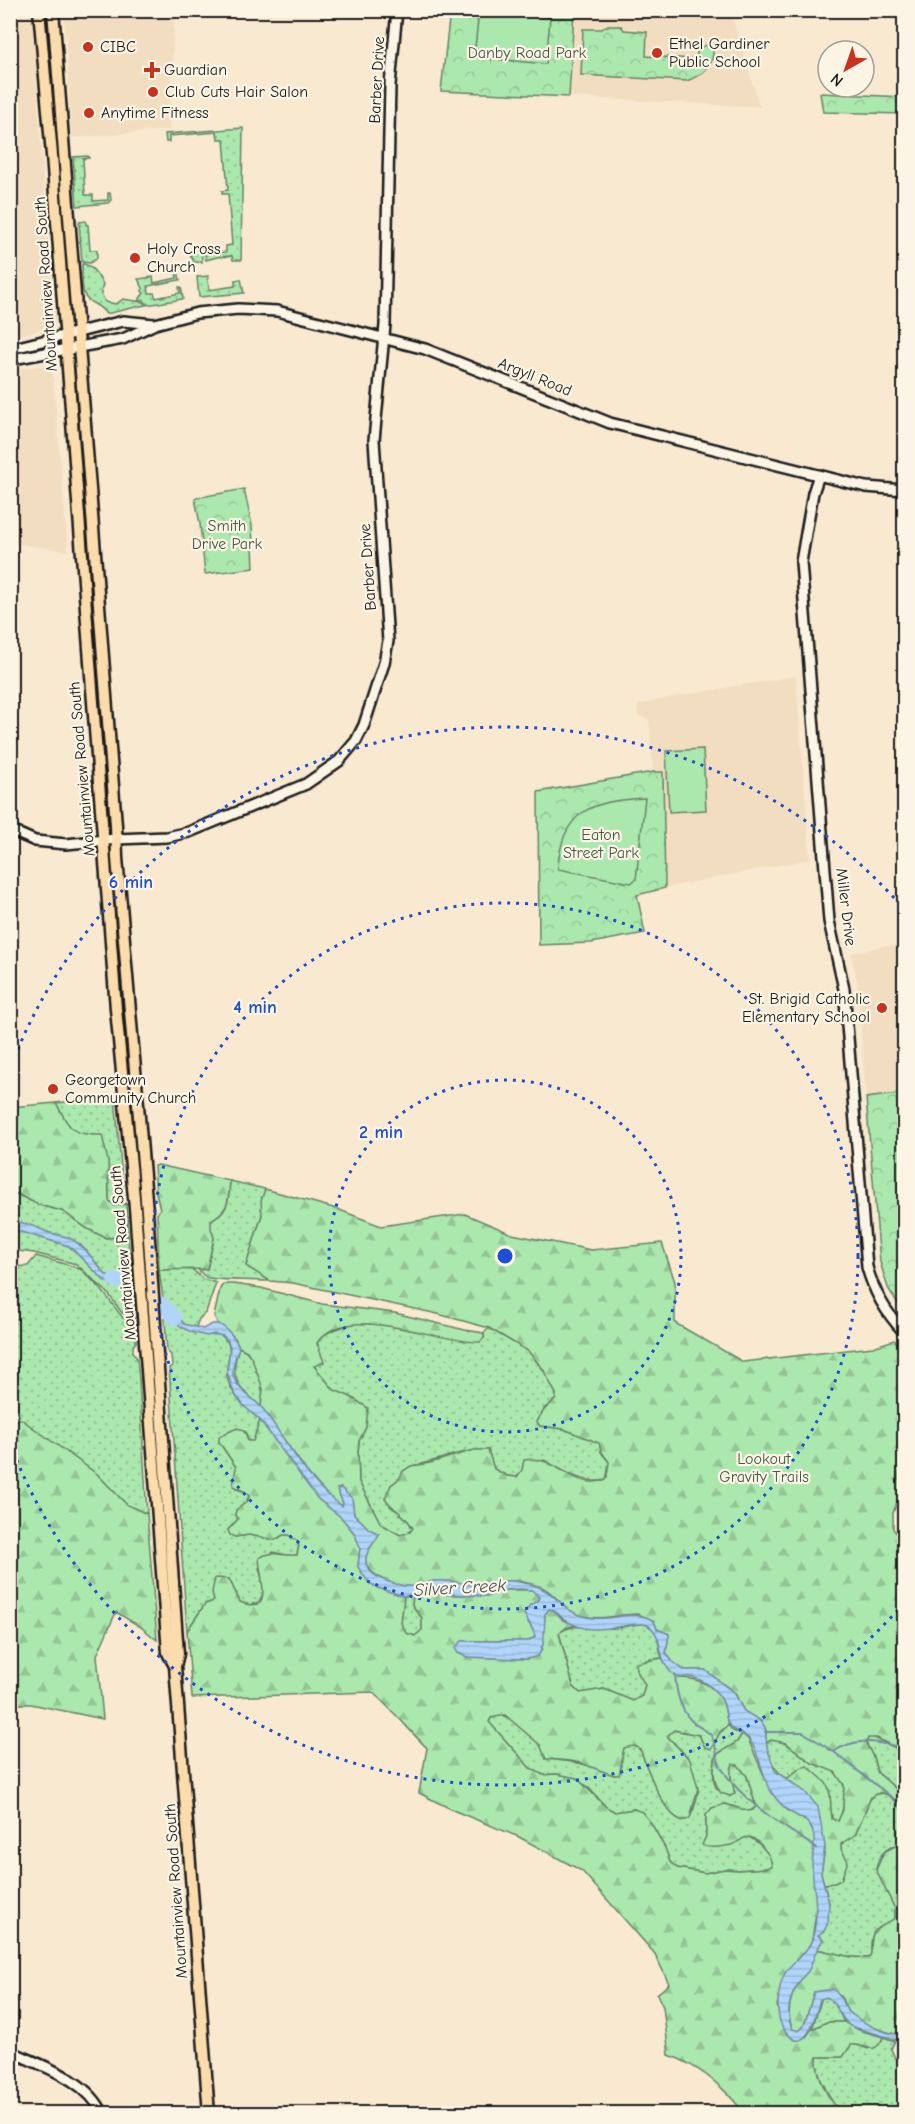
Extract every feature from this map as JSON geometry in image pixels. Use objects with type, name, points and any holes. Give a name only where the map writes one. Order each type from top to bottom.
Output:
[{"type":"main road","name":"Mountainview Road South","points":[[39,10],[52,155],[116,1009],[135,1208],[168,1653],[174,1666],[208,2114]]},
{"type":"main road","name":"Mountainview Road South","points":[[53,10],[129,1008],[158,1347],[178,1654],[174,1666]]},
{"type":"street","name":"Barber Drive","points":[[10,830],[35,841],[66,844],[167,837],[189,832],[306,784],[339,761],[359,736],[382,672],[387,640],[374,440],[384,338],[390,77],[397,10]]},
{"type":"street","name":"Argyll Road","points":[[10,358],[123,339],[155,324],[197,313],[238,309],[277,311],[440,354],[610,423],[866,487],[904,490]]},
{"type":"street","name":"Argyll Road","points":[[10,349],[123,321],[155,324]]},
{"type":"street","name":"Miller Drive","points":[[819,475],[813,493],[801,562],[829,921],[844,989],[867,1268],[883,1306],[904,1332]]},
{"type":"street","points":[[10,2051],[69,2079],[87,2092],[103,2114]]},
{"type":"shaded area","points":[[68,10],[175,11],[169,130],[72,138],[64,16]]},
{"type":"shaded area","name":"Ethel Gardiner Public School","points":[[730,10],[760,107],[569,97],[574,11]]},
{"type":"shaded area","points":[[32,15],[53,303],[57,320],[52,327],[11,337],[11,17]]},
{"type":"shaded area","points":[[52,364],[68,551],[11,543],[11,370]]},
{"type":"shaded area","points":[[796,676],[810,859],[665,888],[663,773],[653,772],[649,720],[637,715],[638,705],[671,697]]},
{"type":"shaded area","name":"St. Brigid Catholic Elementary School","points":[[904,945],[904,1093],[866,1098],[857,982],[851,953],[884,946]]},
{"type":"green space","name":"Danby Road Park","points":[[450,11],[574,11],[569,97],[441,91]]},
{"type":"green space","points":[[479,11],[550,18],[546,64],[474,57]]},
{"type":"green space","points":[[606,26],[621,26],[624,30],[647,32],[646,56],[692,59],[697,55],[698,48],[713,43],[711,63],[704,72],[687,81],[581,75],[583,29],[602,29]]},
{"type":"green space","points":[[876,96],[904,97],[904,114],[823,112],[821,99],[876,99]]},
{"type":"green space","points":[[243,128],[241,260],[233,260],[232,256],[206,260],[205,254],[202,254],[202,262],[194,262],[190,254],[194,248],[208,247],[209,253],[226,252],[226,246],[232,245],[228,194],[222,194],[222,191],[228,190],[224,139],[218,139],[217,132],[169,136],[169,142],[166,142],[165,134]]},
{"type":"green space","points":[[88,156],[89,158],[83,159],[85,195],[93,195],[93,201],[108,200],[108,193],[110,193],[111,200],[108,203],[77,206],[73,157]]},
{"type":"green space","points":[[86,221],[90,250],[97,250],[97,258],[90,263],[82,262],[79,222]]},
{"type":"green space","points":[[82,264],[92,268],[97,274],[103,284],[101,293],[105,302],[116,304],[123,299],[143,302],[145,305],[106,314],[85,296]]},
{"type":"green space","points":[[178,271],[180,280],[148,286],[149,293],[154,293],[156,298],[180,293],[179,287],[181,287],[183,299],[147,305],[144,300],[138,301],[144,293],[138,279],[153,277],[154,283],[177,278],[176,272]]},
{"type":"green space","points":[[208,276],[209,290],[235,286],[235,280],[241,279],[244,293],[199,297],[197,277]]},
{"type":"green space","name":"Smith Drive Park","points":[[244,489],[252,525],[254,568],[205,574],[195,498]]},
{"type":"green space","points":[[703,749],[706,810],[669,812],[666,751]]},
{"type":"green space","name":"Eaton Street Park","points":[[663,772],[665,888],[637,895],[645,933],[591,943],[539,945],[538,792]]},
{"type":"green space","points":[[645,798],[636,879],[631,883],[558,869],[560,849],[565,833],[573,821],[595,806],[626,799]]},
{"type":"green space","points":[[904,1093],[904,1308],[902,1310],[888,1288],[880,1262],[866,1098]]},
{"type":"green space","points":[[115,1097],[123,1189],[122,1201],[126,1204],[115,1206],[109,1201],[108,1161],[68,1125],[56,1103]]},
{"type":"green space","points":[[56,1103],[73,1129],[84,1134],[102,1135],[108,1161],[109,1201],[115,1206],[126,1204],[128,1236],[106,1238],[62,1211],[39,1205],[11,1191],[11,1107]]},
{"type":"green space","points":[[154,1166],[230,1181],[225,1208],[211,1220],[214,1238],[207,1269],[159,1270],[157,1214],[160,1209]]},
{"type":"green space","points":[[230,1181],[265,1189],[262,1215],[246,1265],[270,1281],[210,1278],[198,1270],[207,1269],[214,1238],[210,1228],[211,1219],[222,1212],[227,1204]]},
{"type":"green space","name":"Lookout Gravity Trails","points":[[265,1189],[337,1209],[381,1226],[465,1214],[512,1234],[591,1250],[662,1243],[675,1282],[675,1323],[743,1362],[873,1347],[894,1340],[904,1350],[904,1483],[893,1513],[893,1529],[904,1542],[904,1752],[877,1738],[868,1738],[866,1743],[877,1772],[904,1796],[904,1812],[895,1800],[886,1794],[876,1794],[871,1797],[855,1835],[841,1844],[841,1849],[848,1861],[841,1880],[824,1884],[821,1873],[825,1849],[805,1792],[787,1779],[800,1768],[807,1766],[823,1779],[829,1789],[832,1819],[838,1821],[843,1810],[844,1785],[835,1772],[812,1763],[786,1743],[771,1740],[766,1743],[766,1730],[761,1721],[744,1712],[735,1693],[705,1670],[684,1670],[672,1662],[666,1653],[669,1634],[657,1629],[654,1621],[637,1614],[604,1618],[583,1616],[567,1608],[547,1590],[522,1582],[504,1581],[478,1585],[440,1581],[418,1586],[404,1586],[385,1580],[370,1570],[366,1556],[379,1534],[369,1529],[354,1514],[352,1499],[341,1488],[337,1489],[343,1503],[342,1506],[328,1496],[307,1472],[261,1407],[263,1389],[252,1359],[247,1351],[239,1347],[235,1338],[218,1324],[214,1316],[223,1284],[261,1288],[322,1304],[395,1313],[484,1333],[484,1338],[480,1342],[462,1341],[393,1327],[370,1324],[349,1325],[331,1331],[317,1343],[324,1362],[314,1366],[334,1390],[368,1408],[366,1427],[359,1441],[359,1482],[381,1524],[400,1535],[410,1532],[413,1528],[385,1498],[391,1485],[399,1479],[403,1471],[411,1466],[474,1450],[488,1450],[494,1469],[507,1476],[517,1477],[522,1470],[524,1460],[534,1459],[550,1464],[573,1477],[590,1482],[604,1481],[607,1477],[609,1462],[601,1451],[599,1443],[564,1429],[540,1426],[537,1422],[541,1415],[556,1399],[556,1394],[543,1369],[528,1351],[489,1328],[438,1314],[293,1283],[270,1281],[246,1266],[262,1215],[261,1201]]},
{"type":"green space","points":[[10,1191],[39,1205],[62,1211],[106,1238],[128,1236],[131,1278],[106,1275],[85,1250],[69,1238],[11,1221]]},
{"type":"green space","points":[[11,1229],[69,1246],[105,1281],[132,1286],[135,1318],[122,1313],[107,1292],[76,1264],[34,1253],[11,1250]]},
{"type":"green space","points":[[36,1256],[82,1270],[101,1289],[123,1318],[135,1321],[136,1342],[133,1346],[133,1353],[137,1358],[139,1379],[147,1514],[127,1505],[97,1474],[21,1420],[11,1419],[10,1267],[28,1266]]},
{"type":"green space","points":[[159,1270],[193,1270],[203,1279],[216,1283],[206,1312],[199,1319],[196,1327],[185,1325],[163,1298]]},
{"type":"green space","points":[[164,1307],[184,1328],[205,1335],[218,1335],[226,1340],[229,1348],[227,1376],[231,1389],[239,1401],[260,1420],[253,1442],[248,1441],[246,1432],[237,1428],[219,1442],[236,1467],[236,1489],[246,1492],[249,1496],[238,1519],[228,1530],[235,1537],[249,1535],[275,1540],[283,1535],[289,1535],[299,1545],[297,1555],[273,1552],[259,1568],[265,1590],[258,1603],[249,1605],[240,1602],[229,1579],[214,1601],[205,1604],[187,1631],[169,1368],[172,1366],[171,1355],[167,1351]]},
{"type":"green space","points":[[354,1323],[380,1324],[427,1333],[484,1338],[484,1333],[489,1328],[528,1351],[543,1369],[556,1394],[556,1399],[544,1409],[540,1426],[564,1429],[600,1443],[601,1452],[609,1462],[607,1477],[604,1481],[579,1478],[544,1460],[523,1470],[517,1477],[507,1476],[494,1469],[488,1450],[478,1450],[411,1466],[391,1485],[390,1506],[406,1517],[413,1529],[400,1535],[381,1524],[359,1482],[359,1441],[366,1427],[351,1397],[334,1390],[314,1366],[320,1349],[317,1343],[322,1336]]},
{"type":"green space","points":[[239,1347],[247,1352],[258,1370],[262,1387],[261,1407],[237,1382],[235,1367]]},
{"type":"green space","points":[[10,1419],[21,1419],[97,1474],[127,1505],[147,1514],[157,1640],[116,1612],[97,1655],[103,1719],[31,1704],[11,1704]]},
{"type":"green space","points":[[260,1420],[318,1499],[341,1517],[355,1534],[360,1547],[358,1567],[378,1588],[404,1596],[401,1623],[406,1633],[415,1636],[422,1630],[422,1618],[412,1605],[413,1596],[434,1594],[489,1596],[503,1590],[533,1590],[539,1597],[538,1601],[530,1605],[528,1622],[535,1637],[528,1641],[462,1641],[458,1653],[467,1657],[527,1659],[542,1649],[545,1614],[549,1609],[554,1610],[563,1620],[576,1625],[559,1633],[573,1686],[580,1693],[604,1689],[633,1701],[642,1696],[645,1685],[637,1671],[636,1663],[662,1658],[678,1678],[699,1681],[717,1693],[724,1706],[728,1725],[721,1731],[711,1749],[705,1747],[699,1735],[674,1730],[667,1736],[690,1760],[698,1788],[690,1818],[682,1820],[674,1816],[667,1807],[653,1782],[641,1751],[636,1746],[624,1748],[619,1775],[614,1775],[581,1763],[546,1759],[540,1745],[505,1715],[491,1718],[489,1722],[530,1768],[543,1775],[557,1774],[577,1778],[606,1807],[615,1812],[634,1809],[642,1812],[665,1848],[670,1862],[677,1868],[705,1873],[725,1869],[739,1870],[772,1866],[771,1860],[761,1845],[749,1837],[731,1845],[712,1847],[702,1845],[706,1836],[706,1815],[712,1808],[725,1804],[748,1811],[753,1810],[756,1806],[747,1776],[738,1765],[733,1764],[731,1769],[735,1794],[730,1796],[721,1793],[714,1775],[716,1755],[737,1742],[742,1734],[748,1739],[769,1787],[787,1810],[809,1823],[815,1837],[813,1872],[817,1905],[812,1940],[807,1949],[785,1973],[777,2006],[787,2034],[806,2037],[812,2029],[827,2022],[844,2022],[859,2030],[883,2037],[880,2043],[873,2048],[851,2045],[843,2057],[817,2057],[821,2080],[828,2096],[845,2113],[744,2113],[711,2078],[669,2055],[663,2007],[657,1994],[669,1984],[655,1954],[582,1871],[519,1837],[455,1811],[419,1793],[427,1748],[372,1692],[192,1698],[187,1631],[205,1604],[214,1601],[212,1592],[215,1578],[229,1579],[240,1602],[251,1605],[262,1599],[259,1558],[269,1554],[297,1555],[299,1545],[289,1535],[283,1535],[275,1540],[249,1535],[235,1537],[230,1535],[228,1530],[238,1519],[235,1515],[236,1510],[248,1501],[249,1496],[246,1492],[233,1486],[236,1467],[219,1442],[219,1437],[237,1428],[243,1431],[248,1441],[253,1441]]},
{"type":"green space","points":[[404,1596],[413,1596],[412,1605],[422,1618],[422,1630],[415,1636],[406,1633],[401,1624]]},
{"type":"green space","points":[[644,1623],[657,1634],[662,1658],[646,1660],[637,1671],[645,1685],[642,1696],[633,1701],[604,1689],[580,1693],[573,1686],[559,1633],[572,1627],[615,1628]]},
{"type":"green space","points":[[500,1715],[510,1718],[541,1745],[546,1759],[581,1764],[614,1775],[621,1771],[620,1761],[624,1747],[637,1747],[641,1751],[664,1803],[678,1818],[685,1820],[690,1817],[694,1809],[698,1790],[689,1760],[667,1736],[674,1730],[699,1735],[705,1747],[728,1725],[733,1731],[742,1734],[737,1742],[716,1755],[715,1785],[718,1790],[730,1796],[734,1794],[730,1769],[733,1764],[738,1765],[747,1776],[756,1806],[753,1810],[748,1811],[725,1804],[706,1815],[706,1836],[731,1845],[744,1837],[749,1837],[771,1856],[772,1866],[739,1870],[725,1869],[705,1873],[677,1868],[670,1862],[651,1823],[634,1809],[615,1812],[606,1807],[587,1786],[557,1774],[543,1775],[530,1768],[489,1722],[491,1718]]},
{"type":"green space","points":[[872,1737],[904,1752],[904,1796],[877,1772],[866,1743],[868,1738]]},
{"type":"green space","points":[[771,1740],[788,1745],[811,1762],[838,1775],[844,1787],[844,1794],[843,1809],[838,1822],[832,1819],[830,1807],[800,1768],[787,1779],[778,1772],[770,1759],[766,1743]]},
{"type":"green space","points":[[884,1793],[898,1804],[905,1823],[904,1848],[894,1846],[885,1851],[876,1869],[895,1909],[895,1918],[875,1931],[871,1954],[868,1958],[851,1957],[816,1949],[823,1940],[818,1935],[829,1903],[824,1884],[841,1880],[841,1844],[855,1835],[871,1797],[874,1794]]},
{"type":"green space","points":[[897,1845],[904,1848],[904,2033],[891,2033],[857,2019],[847,2010],[841,1996],[814,1992],[804,2026],[799,2031],[793,2030],[789,2017],[792,1997],[816,1949],[851,1957],[868,1958],[871,1954],[875,1931],[895,1918],[895,1909],[876,1870],[884,1852]]},
{"type":"green space","points":[[822,1997],[834,2002],[844,2022],[827,2022],[812,2029]]},
{"type":"green space","points":[[883,2037],[895,2041],[891,2049],[895,2058],[904,2056],[904,2113],[845,2113],[841,2111],[834,2105],[821,2080],[816,2067],[817,2057],[842,2057],[851,2045],[855,2044],[868,2049],[881,2042]]},
{"type":"water","points":[[10,1221],[24,1223],[75,1241],[106,1275],[131,1278],[132,1286],[113,1285],[105,1281],[69,1246],[11,1229]]},
{"type":"water","points":[[163,1298],[184,1324],[203,1329],[217,1324],[232,1335],[239,1347],[233,1371],[238,1385],[263,1409],[318,1486],[342,1506],[343,1503],[337,1489],[341,1488],[352,1498],[354,1514],[369,1529],[379,1534],[368,1551],[366,1562],[372,1573],[379,1578],[395,1584],[410,1586],[440,1581],[488,1585],[515,1581],[547,1591],[566,1608],[582,1616],[600,1618],[639,1615],[646,1617],[654,1621],[657,1629],[669,1634],[666,1653],[672,1661],[684,1670],[705,1670],[733,1692],[744,1711],[759,1720],[765,1727],[767,1747],[775,1771],[805,1792],[818,1807],[825,1846],[821,1873],[829,1903],[828,1923],[824,1931],[818,1935],[823,1940],[809,1970],[791,1998],[789,2016],[792,2029],[799,2031],[804,2026],[814,1992],[833,1989],[847,2010],[854,2016],[883,2031],[904,2033],[904,2042],[850,2026],[827,1997],[820,1999],[812,2026],[802,2039],[797,2040],[790,2036],[782,2026],[778,2007],[783,1978],[788,1969],[809,1947],[816,1923],[812,1865],[813,1833],[807,1822],[786,1808],[772,1793],[753,1745],[747,1737],[730,1726],[723,1703],[714,1689],[696,1678],[674,1675],[664,1662],[656,1634],[647,1625],[589,1629],[571,1624],[554,1610],[549,1609],[545,1614],[543,1641],[538,1656],[527,1659],[467,1657],[458,1653],[455,1648],[462,1641],[528,1641],[535,1637],[524,1613],[530,1605],[538,1601],[539,1597],[532,1590],[521,1589],[503,1590],[489,1596],[434,1594],[404,1596],[369,1583],[358,1567],[360,1548],[355,1534],[341,1517],[318,1499],[260,1420],[234,1393],[227,1372],[230,1347],[228,1341],[223,1336],[214,1334],[207,1336],[191,1332],[180,1326],[164,1307]]},
{"type":"waterway","name":"Silver Creek","points":[[114,1280],[128,1282],[163,1305],[175,1318]]},
{"type":"waterway","points":[[675,1674],[682,1708],[695,1724],[710,1734],[720,1765],[731,1781],[764,1813],[816,1848]]},
{"type":"waterway","points":[[765,1732],[803,1732],[834,1752],[904,1807]]},
{"type":"waterway","points":[[834,1752],[859,1742],[904,1748]]},
{"type":"place","name":"CIBC","points":[[88,47]]},
{"type":"place","name":"Ethel Gardiner Public School","points":[[657,53]]},
{"type":"place","name":"Guardian","points":[[152,70]]},
{"type":"place","name":"Club Cuts Hair Salon","points":[[153,92]]},
{"type":"place","name":"Anytime Fitness","points":[[89,113]]},
{"type":"place","name":"Holy Cross Church","points":[[135,258]]},
{"type":"place","name":"St. Brigid Catholic Elementary School","points":[[882,1008]]},
{"type":"place","name":"Georgetown Community Church","points":[[53,1089]]}]
